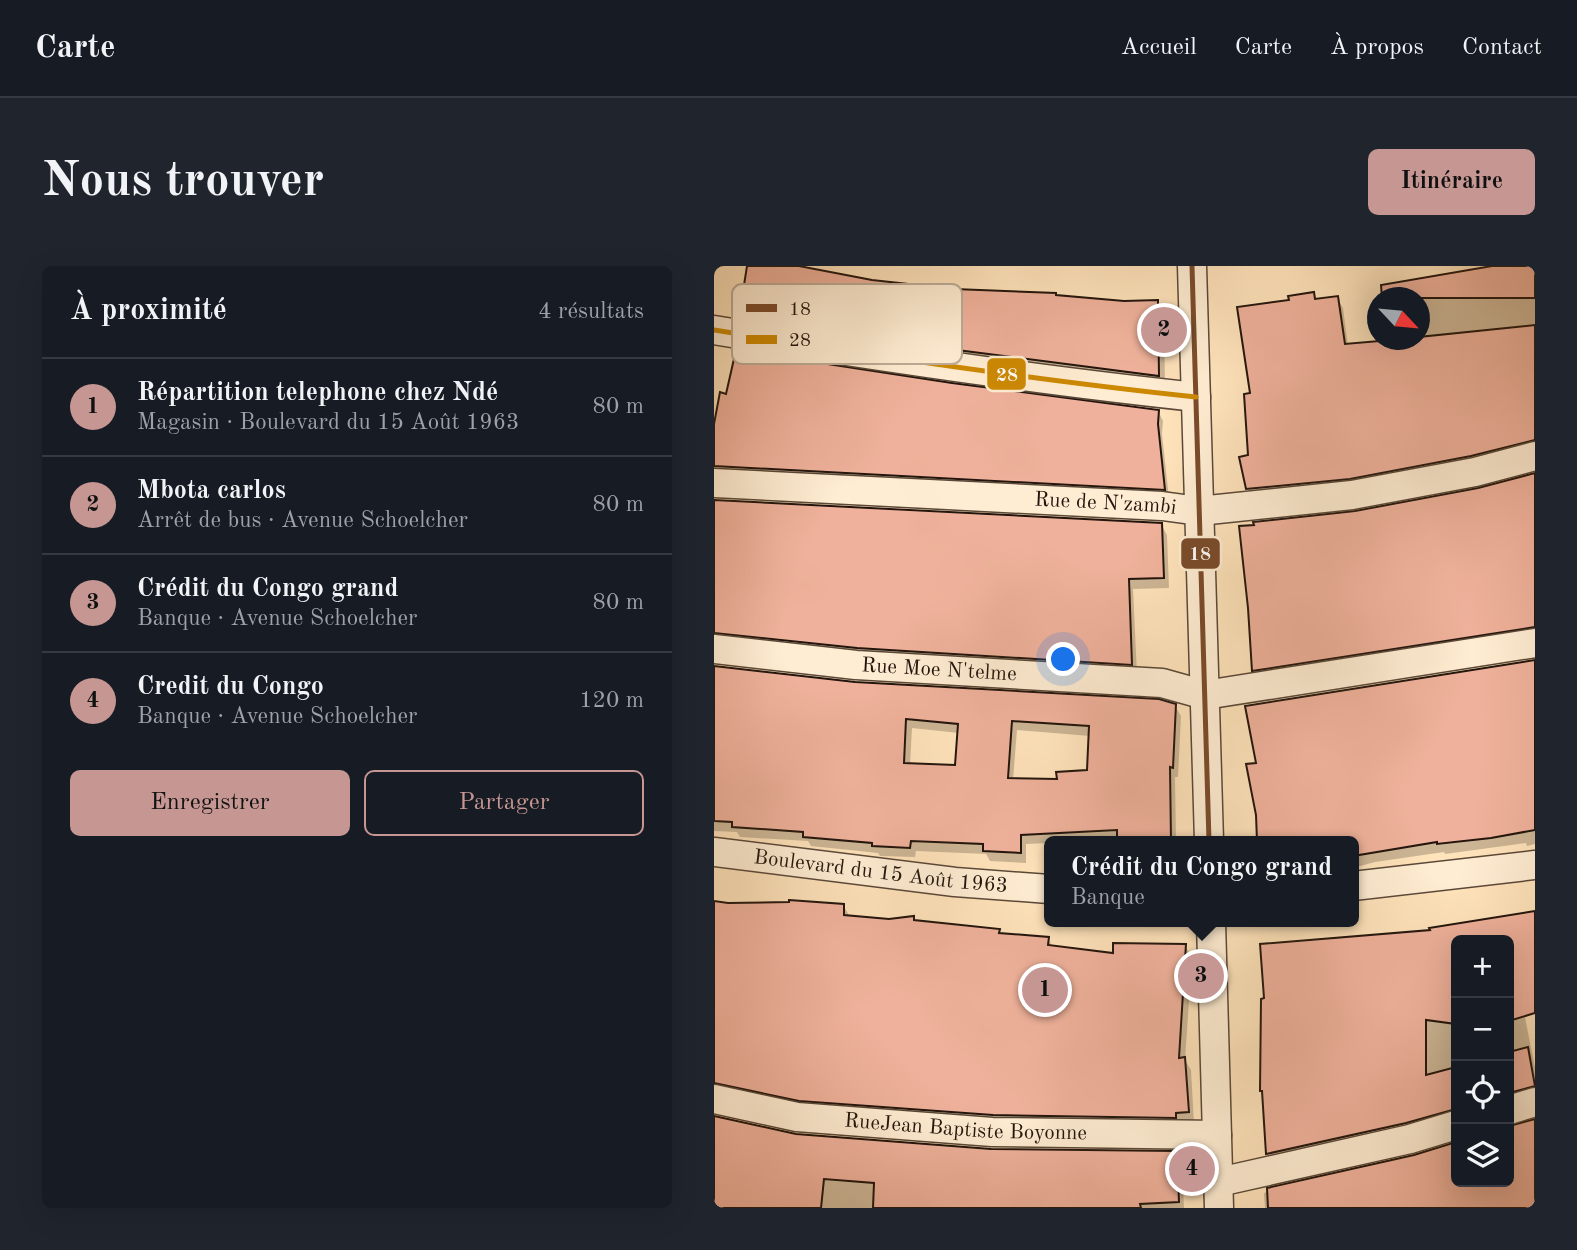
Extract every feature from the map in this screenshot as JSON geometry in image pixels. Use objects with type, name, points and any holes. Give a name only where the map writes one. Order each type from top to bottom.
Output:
[{"type":"street","points":[[1192,266],[1209,836]]},
{"type":"street","points":[[714,330],[732,333]]},
{"type":"street","points":[[923,364],[1196,397]]},
{"type":"street","name":"Rue de N'zambi","points":[[714,483],[1162,506],[1199,511],[1352,495],[1475,472],[1535,456]]},
{"type":"street","name":"Rue Moe N'telme","points":[[714,649],[856,665],[1162,683],[1205,695],[1535,643]]},
{"type":"street","name":"Boulevard du 15 Août 1963","points":[[714,852],[955,882],[1044,889]]},
{"type":"street","points":[[1359,885],[1535,865]]},
{"type":"street","points":[[1211,927],[1219,1195],[1451,1127]]},
{"type":"street","name":"RueJean Baptiste Boyonne","points":[[714,1099],[797,1116],[992,1132],[1217,1135]]},
{"type":"street","points":[[1514,1108],[1535,1102]]},
{"type":"building","points":[[747,266],[799,266],[908,284],[744,284]]},
{"type":"building","points":[[1492,266],[1535,266],[1535,298],[1430,298],[1430,287],[1381,285]]},
{"type":"building","points":[[962,289],[1056,293],[1124,301],[1158,300],[1159,376],[962,351]]},
{"type":"building","points":[[1314,292],[1315,299],[1338,296],[1345,344],[1367,342],[1367,350],[1430,350],[1430,336],[1535,325],[1535,440],[1471,456],[1350,479],[1246,489],[1239,457],[1248,455],[1244,394],[1250,393],[1237,307],[1289,300],[1288,296]]},
{"type":"building","points":[[733,364],[828,364],[1159,410],[1165,490],[714,466],[714,424],[720,392],[726,394]]},
{"type":"building","points":[[1535,473],[1535,627],[1252,671],[1239,526],[1254,525],[1253,522],[1355,511],[1478,488]]},
{"type":"building","points":[[714,500],[1162,523],[1164,578],[1129,579],[1132,665],[857,648],[714,633]]},
{"type":"building","points":[[1535,660],[1535,830],[1359,855],[1359,836],[1257,836],[1256,815],[1246,764],[1256,763],[1245,706]]},
{"type":"building","points":[[714,666],[855,682],[1159,699],[1176,704],[1173,768],[1170,767],[1171,836],[1117,836],[1117,830],[1021,835],[1021,853],[983,851],[983,844],[911,841],[910,848],[872,846],[872,843],[803,837],[803,832],[732,827],[732,822],[714,821]],"holes":[[[906,719],[958,724],[955,765],[904,763]],[[1012,721],[1089,726],[1087,770],[1056,772],[1057,779],[1008,778]]]},
{"type":"building","points":[[789,900],[844,904],[844,915],[889,919],[914,916],[914,920],[1000,929],[999,933],[1049,937],[1048,945],[1113,953],[1113,943],[1186,944],[1179,1058],[1185,1057],[1189,1112],[1176,1113],[1176,1118],[993,1115],[799,1101],[714,1083],[714,901],[728,903]]},
{"type":"building","points":[[1535,911],[1535,1013],[1514,1019],[1514,935],[1451,935],[1451,1023],[1426,1020],[1426,1075],[1451,1068],[1451,1110],[1266,1154],[1260,1091],[1261,999],[1264,998],[1260,944],[1430,930],[1429,928]]},
{"type":"building","points":[[1528,1047],[1535,1086],[1514,1092],[1514,1051]]},
{"type":"building","points":[[714,1116],[796,1134],[991,1149],[1177,1151],[1179,1202],[1140,1204],[1141,1208],[873,1208],[874,1183],[824,1179],[821,1208],[714,1208]]},
{"type":"building","points":[[1535,1119],[1535,1208],[1268,1208],[1267,1188],[1414,1155],[1451,1144],[1451,1187],[1514,1187],[1514,1125]]},
{"type":"transit line","name":"18","points":[[1192,266],[1209,836]]},
{"type":"transit line","name":"28","points":[[714,330],[732,333]]},
{"type":"transit line","name":"28","points":[[934,364],[1196,397]]},
{"type":"place","name":"Mbota carlos","points":[[1164,330]]},
{"type":"place","name":"Crédit du Congo grand","points":[[1201,976]]},
{"type":"place","name":"Répartition telephone chez Ndé","points":[[1045,990]]},
{"type":"place","name":"Credit du Congo","points":[[1192,1169]]}]
